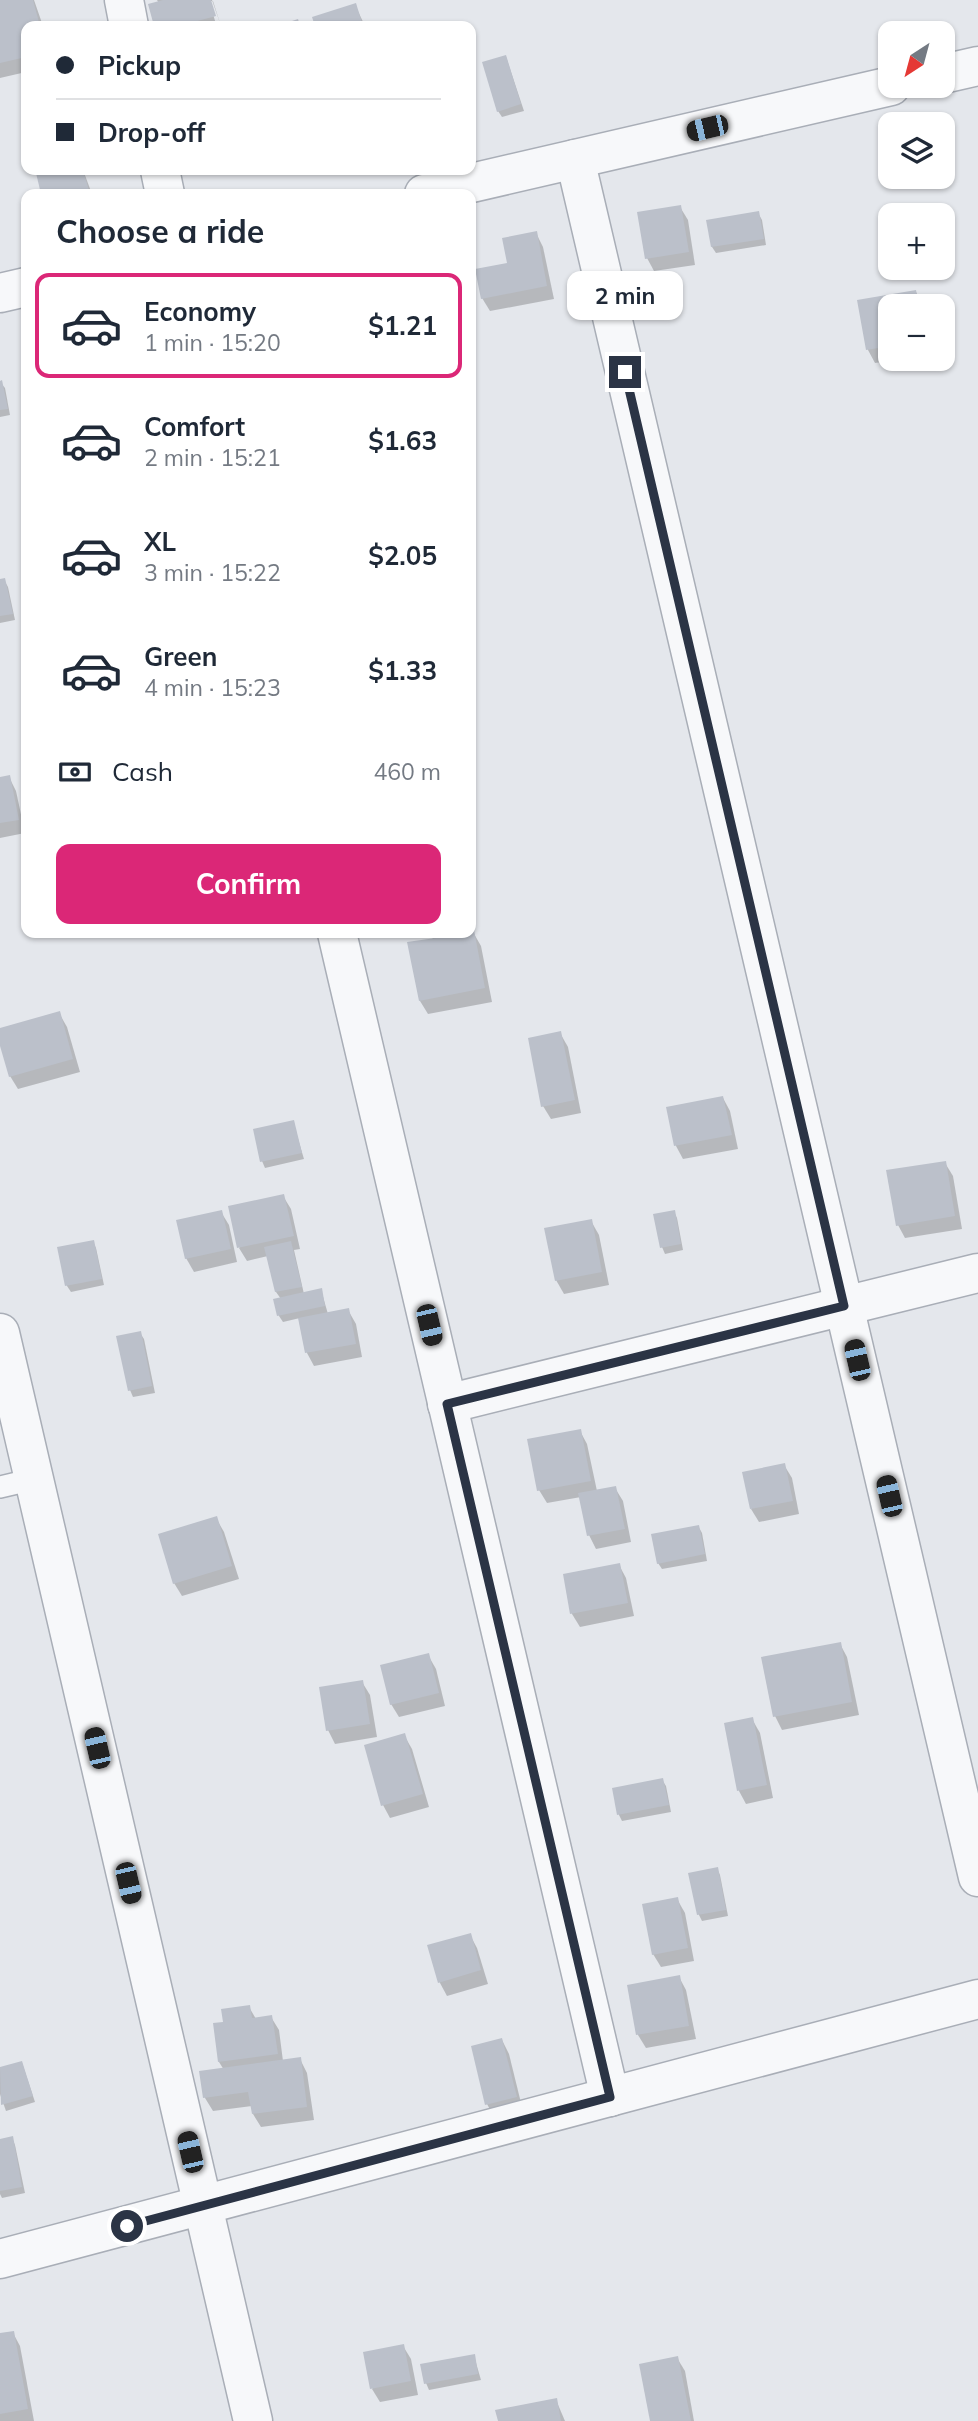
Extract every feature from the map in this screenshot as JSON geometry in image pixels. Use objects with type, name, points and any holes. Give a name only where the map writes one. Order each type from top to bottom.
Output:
[{"type":"street","points":[[124,0],[128,21]]},
{"type":"street","points":[[956,71],[978,66]]},
{"type":"street","points":[[446,189],[878,89]]},
{"type":"street","points":[[575,159],[978,1877]]},
{"type":"street","points":[[0,293],[21,288]]},
{"type":"street","points":[[338,938],[610,2097]]},
{"type":"street","points":[[447,1404],[978,1273]]},
{"type":"street","points":[[0,1333],[17,1483],[203,2206],[253,2421]]},
{"type":"street","points":[[0,2259],[978,1999]]},
{"type":"building","points":[[0,0],[33,0],[39,21],[21,21],[21,58],[0,63]]},
{"type":"building","points":[[163,0],[211,0],[216,16],[198,21],[153,21],[148,4]]},
{"type":"building","points":[[356,3],[361,21],[313,21],[312,17]]},
{"type":"building","points":[[506,55],[521,104],[497,112],[482,62]]},
{"type":"building","points":[[36,175],[84,175],[89,189],[40,189]]},
{"type":"building","points":[[681,205],[689,252],[645,259],[637,212]]},
{"type":"building","points":[[759,211],[764,239],[711,247],[706,220]]},
{"type":"building","points":[[537,231],[547,286],[481,299],[476,269],[507,263],[502,238]]},
{"type":"building","points":[[916,290],[917,294],[892,294]]},
{"type":"building","points":[[878,296],[878,348],[866,350],[857,300]]},
{"type":"building","points":[[2,380],[8,409],[0,410],[0,381]]},
{"type":"building","points":[[5,578],[13,614],[0,616],[0,579]]},
{"type":"building","points":[[10,775],[19,820],[0,823],[0,777]]},
{"type":"building","points":[[435,938],[476,938],[485,988],[419,1001],[407,942]]},
{"type":"building","points":[[60,1011],[73,1059],[9,1077],[0,1046],[0,1028]]},
{"type":"building","points":[[561,1031],[575,1100],[541,1107],[528,1038]]},
{"type":"building","points":[[723,1096],[732,1135],[674,1146],[666,1107]]},
{"type":"building","points":[[294,1120],[302,1153],[260,1162],[253,1129]]},
{"type":"building","points":[[946,1161],[955,1216],[896,1226],[886,1170]]},
{"type":"building","points":[[284,1194],[294,1236],[237,1248],[228,1206]]},
{"type":"building","points":[[222,1210],[231,1249],[185,1259],[176,1220]]},
{"type":"building","points":[[675,1210],[681,1244],[660,1248],[653,1214]]},
{"type":"building","points":[[592,1219],[602,1272],[555,1281],[544,1228]]},
{"type":"building","points":[[94,1240],[102,1279],[65,1286],[57,1247]]},
{"type":"building","points":[[291,1241],[302,1287],[275,1292],[264,1247]]},
{"type":"building","points":[[322,1288],[325,1306],[277,1316],[273,1299]]},
{"type":"building","points":[[349,1308],[356,1344],[305,1353],[298,1318]]},
{"type":"building","points":[[141,1331],[152,1386],[128,1391],[116,1336]]},
{"type":"building","points":[[581,1429],[591,1481],[537,1491],[527,1439]]},
{"type":"building","points":[[785,1463],[793,1501],[750,1509],[742,1472]]},
{"type":"building","points":[[616,1486],[625,1529],[587,1536],[578,1493]]},
{"type":"building","points":[[217,1516],[232,1566],[173,1584],[158,1534]]},
{"type":"building","points":[[699,1525],[705,1554],[657,1564],[651,1534]]},
{"type":"building","points":[[620,1563],[628,1603],[570,1614],[563,1574]]},
{"type":"building","points":[[841,1642],[852,1702],[773,1717],[761,1657]]},
{"type":"building","points":[[429,1653],[439,1693],[390,1705],[380,1665]]},
{"type":"building","points":[[363,1680],[370,1724],[326,1731],[319,1687]]},
{"type":"building","points":[[753,1717],[767,1785],[737,1791],[724,1723]]},
{"type":"building","points":[[405,1733],[423,1794],[381,1806],[364,1745]]},
{"type":"building","points":[[663,1778],[669,1805],[617,1815],[612,1788]]},
{"type":"building","points":[[718,1867],[726,1910],[697,1915],[688,1873]]},
{"type":"building","points":[[678,1897],[688,1948],[652,1955],[642,1904]]},
{"type":"building","points":[[471,1933],[481,1970],[438,1983],[427,1945]]},
{"type":"building","points":[[680,1975],[689,2026],[636,2035],[627,1985]]},
{"type":"building","points":[[250,2005],[252,2018],[272,2015],[278,2054],[218,2062],[213,2023],[223,2022],[221,2009]]},
{"type":"building","points":[[502,2038],[517,2097],[485,2105],[471,2046]]},
{"type":"building","points":[[301,2057],[307,2107],[252,2114],[248,2092],[203,2098],[199,2071]]},
{"type":"building","points":[[22,2061],[33,2096],[1,2105],[0,2067]]},
{"type":"building","points":[[13,2136],[22,2187],[0,2191],[0,2139]]},
{"type":"building","points":[[14,2331],[28,2409],[0,2414],[0,2333]]},
{"type":"building","points":[[404,2344],[411,2381],[370,2389],[363,2352]]},
{"type":"building","points":[[475,2354],[478,2374],[424,2384],[420,2364]]},
{"type":"building","points":[[678,2356],[691,2421],[650,2421],[639,2364]]},
{"type":"building","points":[[557,2398],[561,2421],[498,2421],[495,2410]]},
{"type":"route","points":[[127,2226],[610,2097],[447,1404],[844,1306],[625,372]]}]
